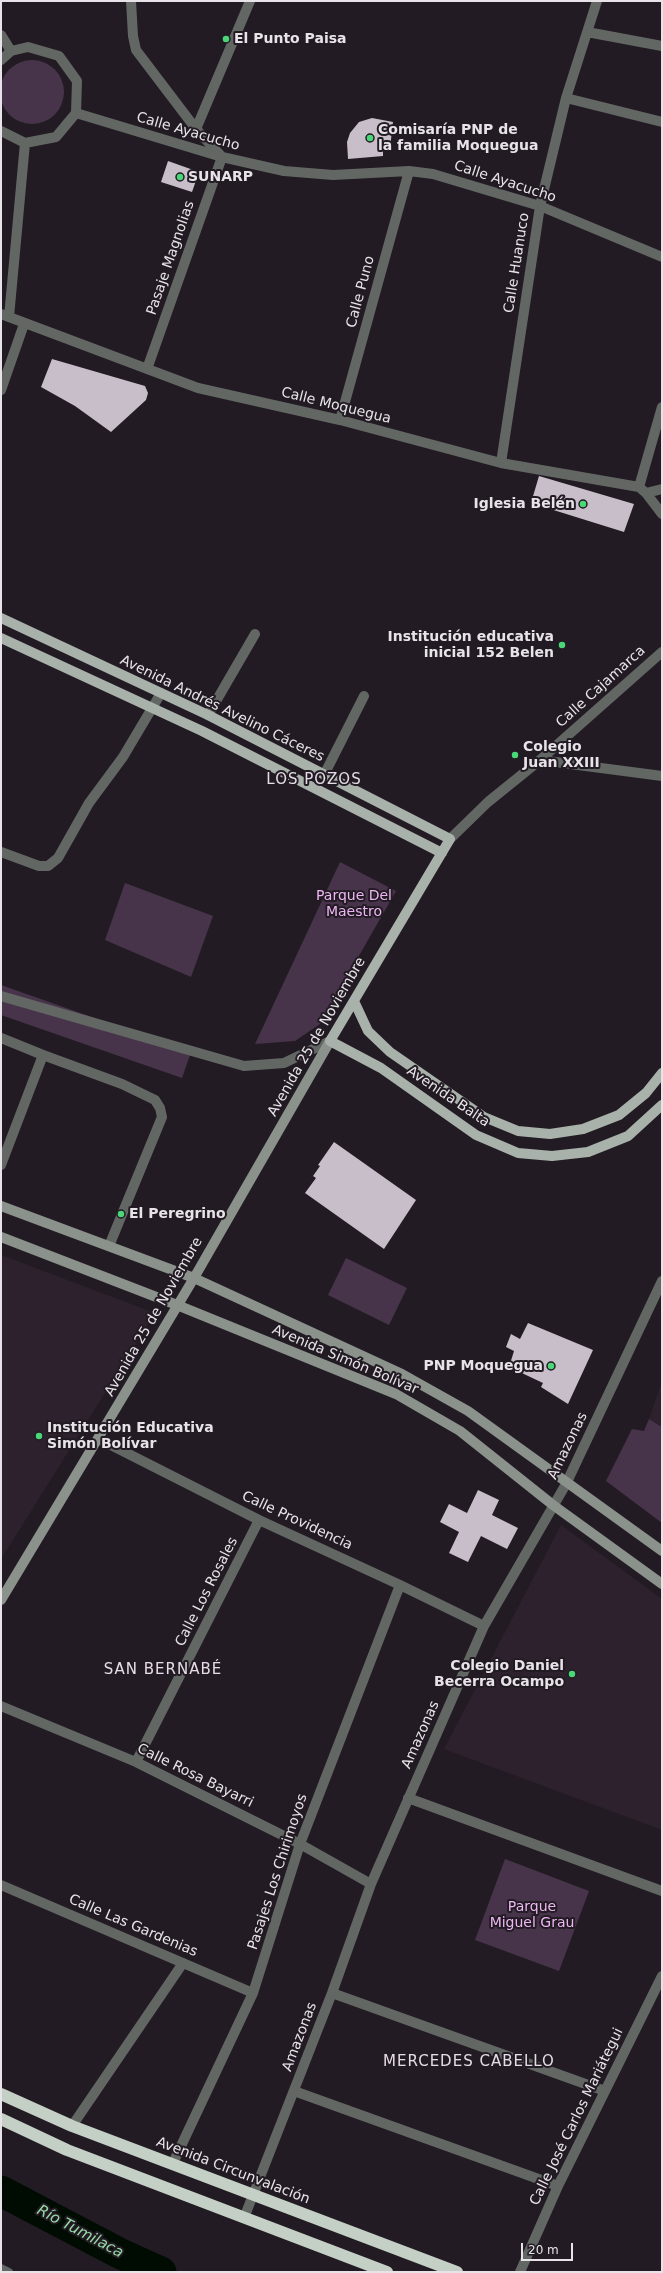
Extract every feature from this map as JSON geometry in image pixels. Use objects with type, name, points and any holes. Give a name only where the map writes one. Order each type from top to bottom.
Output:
[{"type":"highway","name":"Avenida Circunvalación","points":[[1,2094],[72,2126],[173,2163],[254,2196],[457,2272]]},
{"type":"highway","points":[[1,2119],[67,2150],[387,2272]]},
{"type":"main road","name":"Avenida Andrés Avelino Cáceres","points":[[1,618],[208,715],[450,839]]},
{"type":"main road","name":"Avenida Andrés Avelino Cáceres","points":[[1,638],[202,731],[442,853]]},
{"type":"main road","name":"Avenida 25 de Noviembre","points":[[1,1600],[99,1439],[177,1304],[194,1278],[330,1041],[450,839]]},
{"type":"main road","name":"Avenida Balta","points":[[354,1001],[368,1031],[390,1052],[484,1117],[518,1132],[550,1134],[583,1129],[619,1115],[646,1093],[662,1073]]},
{"type":"main road","name":"Avenida Balta","points":[[330,1041],[380,1068],[476,1135],[518,1153],[552,1156],[588,1152],[628,1136],[662,1105]]},
{"type":"main road","name":"Avenida Simón Bolívar","points":[[1,1206],[194,1278],[402,1374],[468,1411],[566,1484],[662,1551]]},
{"type":"main road","name":"Avenida Simón Bolívar","points":[[1,1237],[177,1304],[396,1394],[460,1431],[553,1505],[662,1584]]},
{"type":"street","points":[[131,1],[133,36],[136,50],[196,129],[222,157]]},
{"type":"street","points":[[196,129],[250,1]]},
{"type":"street","name":"Calle Huanuco","points":[[501,463],[540,206],[566,98],[597,1]]},
{"type":"street","points":[[587,32],[662,46]]},
{"type":"street","points":[[1,35],[11,51]]},
{"type":"street","points":[[1,60],[11,51],[28,47],[59,56],[77,81],[76,113],[56,137],[25,143],[1,131]]},
{"type":"street","points":[[566,98],[662,122]]},
{"type":"street","name":"Calle Ayacucho","points":[[76,113],[222,157],[284,172],[326,175],[409,171],[433,174],[540,206],[662,257]]},
{"type":"street","points":[[5,316],[25,143]]},
{"type":"street","name":"Pasaje Magnolias","points":[[147,369],[222,157]]},
{"type":"street","name":"Calle Puno","points":[[340,420],[409,171]]},
{"type":"street","name":"Calle Moquegua","points":[[5,316],[198,388],[340,420],[501,463],[642,490]]},
{"type":"street","points":[[1,390],[24,324]]},
{"type":"street","points":[[642,490],[662,407]]},
{"type":"street","points":[[642,490],[662,489]]},
{"type":"street","points":[[642,490],[662,514]]},
{"type":"street","points":[[208,715],[255,634]]},
{"type":"street","name":"Calle Cajamarca","points":[[450,839],[488,802],[540,760],[662,652]]},
{"type":"street","points":[[1,852],[39,866],[48,866],[58,858],[89,803],[123,757],[161,693]]},
{"type":"street","points":[[324,775],[364,696]]},
{"type":"street","points":[[540,760],[662,776]]},
{"type":"street","points":[[1,996],[244,1066],[284,1063],[330,1041]]},
{"type":"street","points":[[1,1038],[122,1084],[155,1100],[160,1108],[162,1117],[109,1246]]},
{"type":"street","points":[[1,1165],[43,1055]]},
{"type":"street","name":"Amazonas","points":[[244,2218],[254,2196],[332,1993],[371,1884],[484,1626],[566,1484],[662,1281]]},
{"type":"street","name":"Calle Providencia","points":[[99,1439],[259,1520],[400,1584],[484,1626]]},
{"type":"street","name":"Calle Los Rosales","points":[[136,1762],[259,1520]]},
{"type":"street","name":"Pasajes Los Chirimoyos","points":[[173,2163],[253,1993],[300,1844],[400,1584]]},
{"type":"street","name":"Calle Rosa Bayarri","points":[[1,1706],[136,1762],[300,1844],[371,1884]]},
{"type":"street","points":[[408,1798],[662,1891]]},
{"type":"street","name":"Calle Las Gardenias","points":[[1,1885],[253,1993]]},
{"type":"street","points":[[72,2126],[183,1963]]},
{"type":"street","name":"Calle José Carlos Mariátegui","points":[[520,2272],[558,2186],[662,1976]]},
{"type":"street","points":[[332,1993],[605,2091]]},
{"type":"street","points":[[294,2091],[558,2186]]},
{"type":"lane","points":[[1,2268],[9,2272]]},
{"type":"shaded area","name":"Institución Educativa Simón Bolívar","points":[[1,1255],[155,1313],[1,1559]]},
{"type":"shaded area","points":[[662,1381],[662,1427],[649,1419]]},
{"type":"shaded area","name":"Colegio Daniel Becerra Ocampo","points":[[561,1525],[662,1599],[662,1830],[444,1749]]},
{"type":"green space","points":[[26,60],[38,60],[55,69],[62,80],[64,92],[62,104],[55,115],[38,124],[26,124],[14,119],[5,110],[0,98],[0,86],[5,74],[14,65]]},
{"type":"green space","name":"Parque Del Maestro","points":[[340,862],[396,891],[320,1024],[295,1041],[255,1044]]},
{"type":"green space","points":[[125,883],[213,916],[191,977],[105,940]]},
{"type":"green space","points":[[1,985],[191,1052],[182,1078],[1,1015]]},
{"type":"green space","points":[[346,1258],[407,1288],[389,1325],[328,1295]]},
{"type":"green space","points":[[649,1419],[662,1427],[662,1523],[606,1481],[632,1429],[644,1431]]},
{"type":"green space","name":"Parque Miguel Grau","points":[[505,1859],[589,1891],[559,1971],[475,1940]]},
{"type":"building","name":"Comisaría PNP de la familia Moquegua","points":[[372,118],[393,122],[390,148],[383,149],[383,156],[348,159],[347,142],[350,133],[359,122]]},
{"type":"building","name":"SUNARP","points":[[168,161],[199,172],[192,192],[161,182]]},
{"type":"building","points":[[52,359],[145,386],[148,393],[146,400],[111,432],[75,406],[41,387]]},
{"type":"building","name":"Iglesia Belén","points":[[539,476],[634,504],[624,532],[531,503]]},
{"type":"building","points":[[334,1142],[416,1200],[384,1249],[305,1193],[316,1178],[313,1176],[320,1166],[318,1165]]},
{"type":"building","points":[[528,1323],[593,1350],[568,1404],[541,1387],[543,1383],[509,1367],[514,1351],[506,1347],[511,1334],[520,1339]]},
{"type":"building","points":[[478,1490],[499,1500],[492,1515],[518,1528],[507,1549],[481,1536],[468,1562],[449,1553],[459,1532],[440,1522],[449,1504],[467,1513]]},
{"type":"waterway","name":"Río Tumilaca","points":[[1,2191],[119,2253],[161,2272]]},
{"type":"place","name":"El Punto Paisa","points":[[226,39]]},
{"type":"place","name":"Comisaría PNP de la familia Moquegua","points":[[370,138]]},
{"type":"place","name":"SUNARP","points":[[180,177]]},
{"type":"place","name":"Iglesia Belén","points":[[583,504]]},
{"type":"place","name":"Institución educativa inicial 152 Belen","points":[[562,645]]},
{"type":"place","name":"Colegio Juan XXIII","points":[[515,755]]},
{"type":"place","name":"El Peregrino","points":[[121,1214]]},
{"type":"place","name":"PNP Moquegua","points":[[551,1366]]},
{"type":"place","name":"Institución Educativa Simón Bolívar","points":[[39,1436]]},
{"type":"place","name":"Colegio Daniel Becerra Ocampo","points":[[572,1674]]},
{"type":"district","name":"LOS POZOS","points":[[314,780]]},
{"type":"district","name":"SAN BERNABÉ","points":[[163,1670]]},
{"type":"district","name":"MERCEDES CABELLO","points":[[469,2062]]}]
